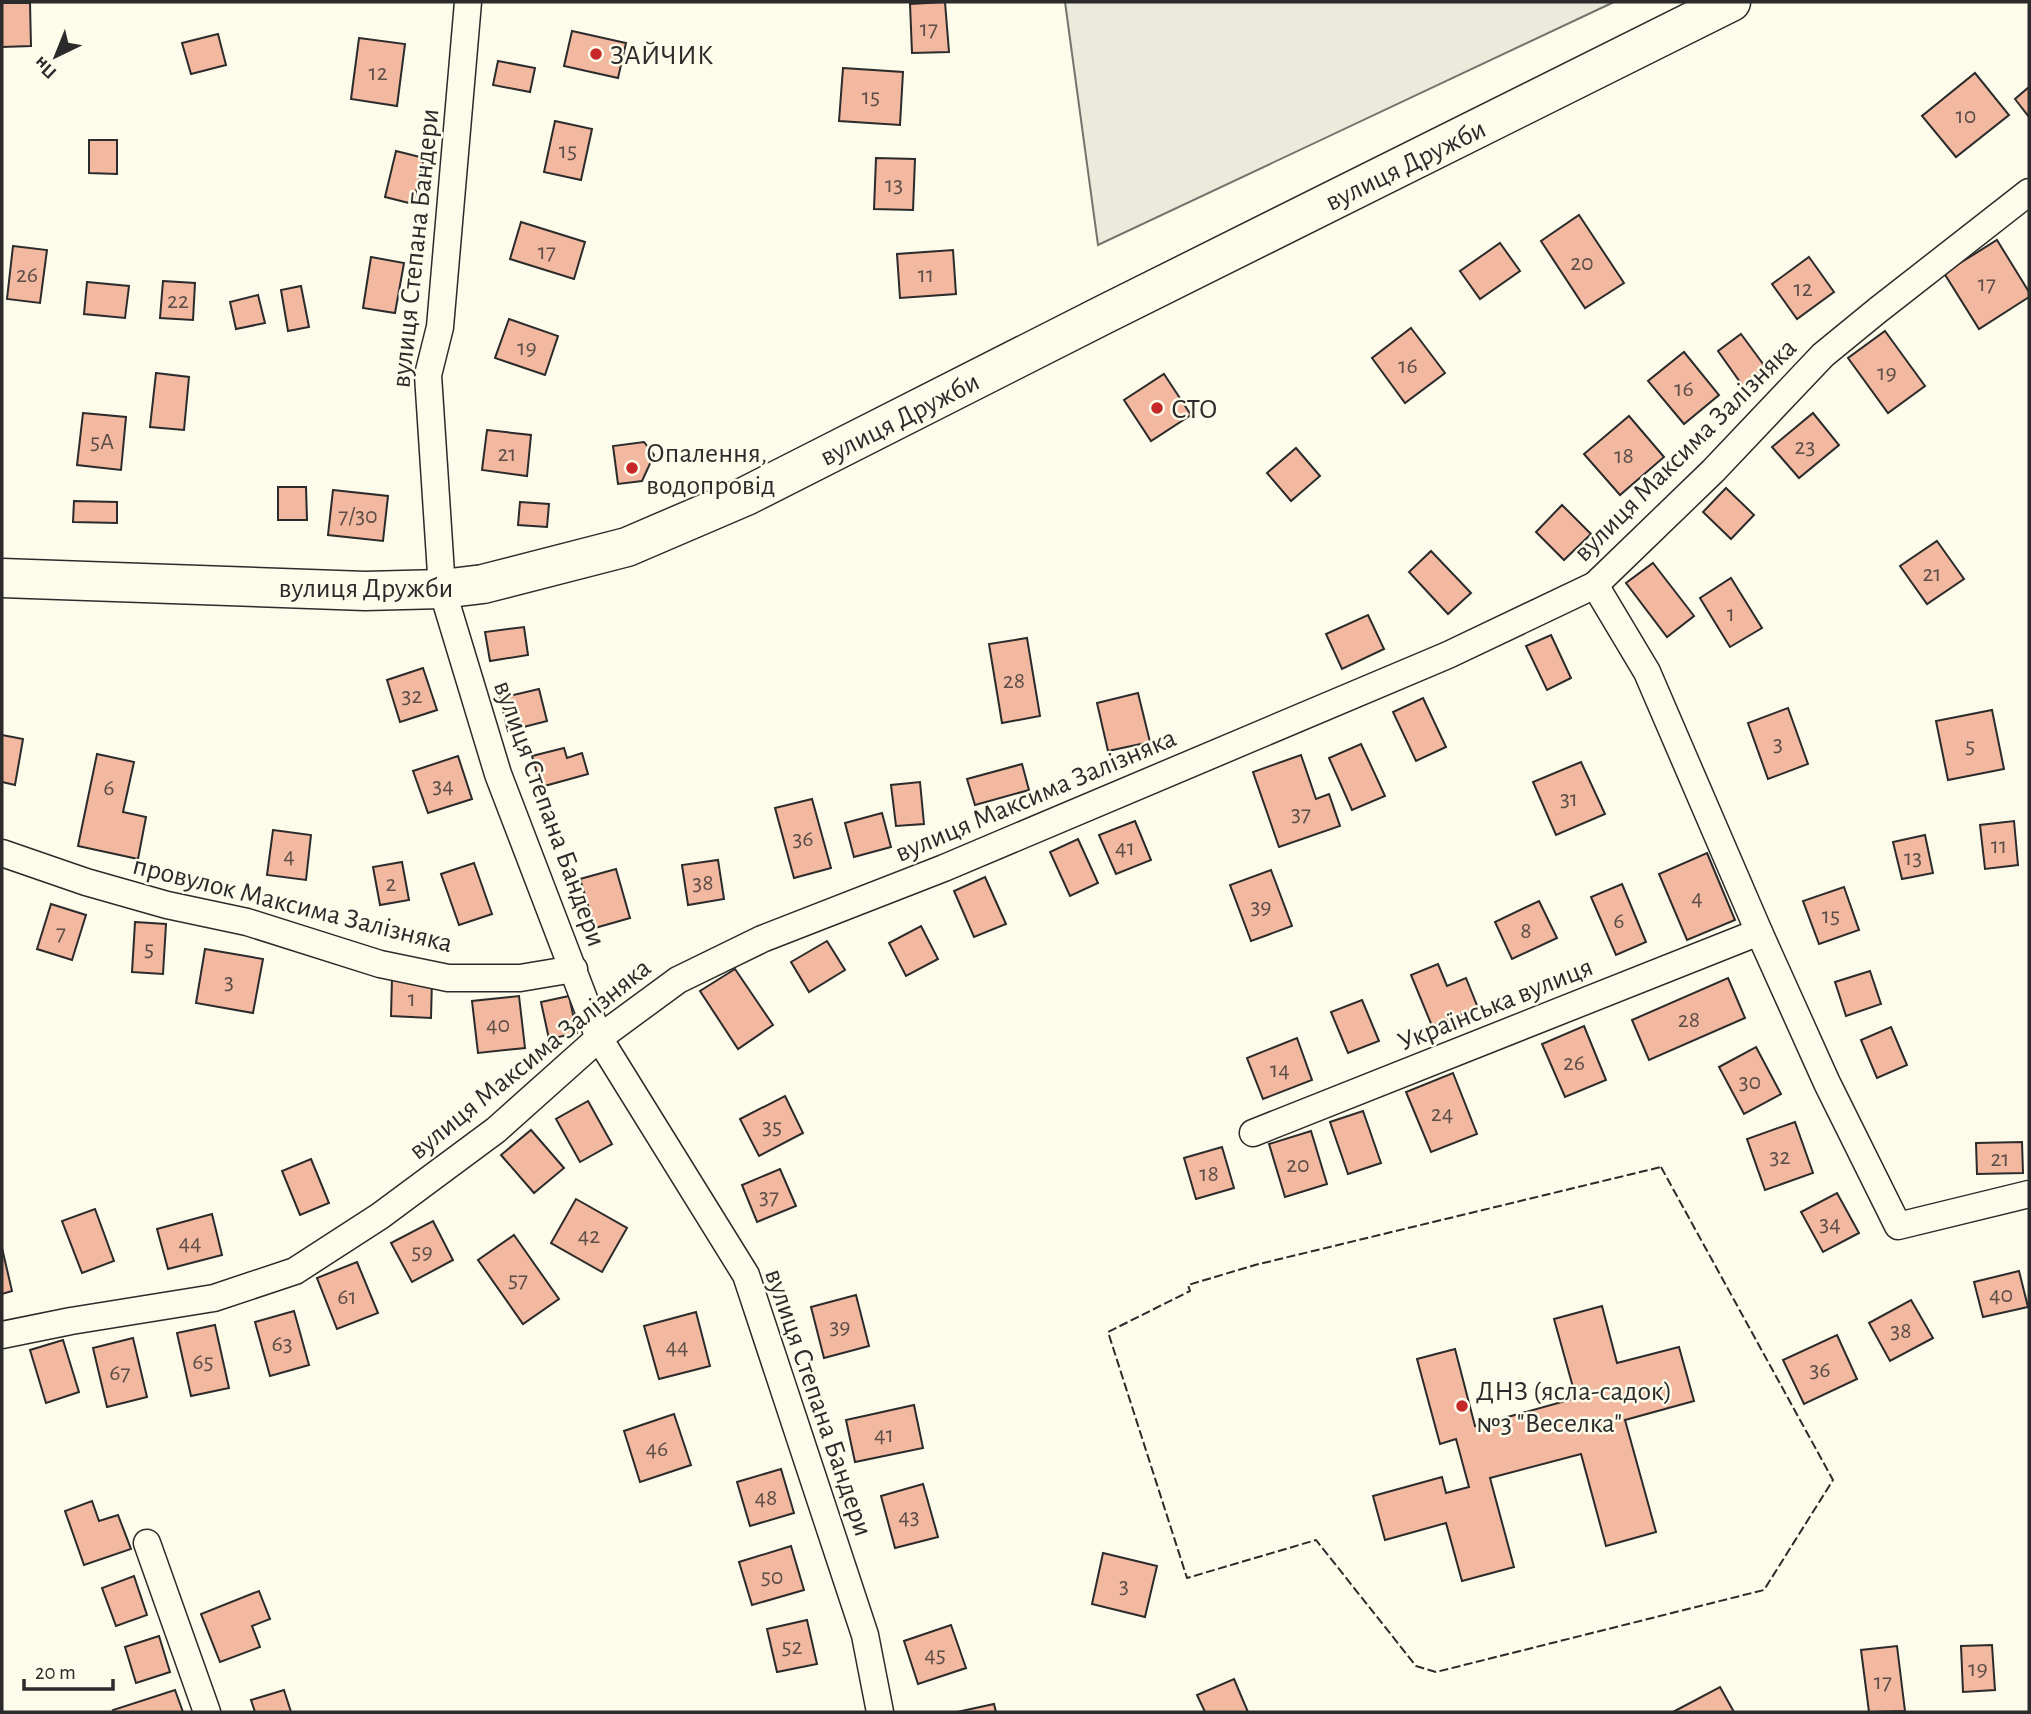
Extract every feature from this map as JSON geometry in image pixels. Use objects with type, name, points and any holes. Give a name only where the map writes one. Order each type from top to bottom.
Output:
[{"type":"main road","name":"вулиця Дружби","points":[[2,578],[365,591],[442,589],[483,583],[627,547],[746,496],[1092,320],[1731,2]]},
{"type":"street","name":"вулиця Степана Бандери","points":[[468,2],[440,327],[428,375],[442,589],[498,774],[599,1038],[746,1275],[865,1635],[880,1712]]},
{"type":"street","name":"вулиця Максима Залізняка","points":[[2,1335],[214,1297],[295,1271],[380,1216],[496,1130],[599,1038],[678,980],[762,939],[944,868],[1448,655],[1595,585],[1713,471],[1823,355],[2029,192]]},
{"type":"street","points":[[1595,585],[1647,672],[1827,1083],[1898,1226],[2029,1195]]},
{"type":"street","name":"провулок Максима Залізняка","points":[[2,853],[86,882],[167,905],[247,922],[380,964],[437,976],[520,978],[574,969]]},
{"type":"street","name":"Українська вулиця","points":[[1253,1133],[1759,932]]},
{"type":"street","points":[[147,1543],[207,1712]]},
{"type":"shaded area","points":[[1065,2],[1614,2],[1098,245]]},
{"type":"building","points":[[945,2],[949,52],[912,53],[910,4]]},
{"type":"building","points":[[2,3],[30,3],[31,46],[2,47]]},
{"type":"building","points":[[572,31],[626,43],[618,78],[564,66]]},
{"type":"building","points":[[218,34],[226,65],[191,74],[182,43]]},
{"type":"building","points":[[359,38],[405,44],[397,106],[351,99]]},
{"type":"building","points":[[498,61],[535,68],[530,92],[493,85]]},
{"type":"building","points":[[843,68],[903,72],[900,125],[839,121]]},
{"type":"building","points":[[1975,73],[2009,115],[1956,157],[1922,116]]},
{"type":"building","points":[[2029,87],[2029,117],[2015,99]]},
{"type":"building","points":[[555,121],[592,129],[581,180],[544,172]]},
{"type":"building","points":[[89,140],[117,140],[117,174],[89,173]]},
{"type":"building","points":[[396,151],[424,158],[413,204],[385,197]]},
{"type":"building","points":[[876,158],[915,159],[913,210],[874,209]]},
{"type":"building","points":[[1579,215],[1624,283],[1585,308],[1541,241]]},
{"type":"building","points":[[521,222],[585,242],[574,279],[510,259]]},
{"type":"building","points":[[1997,240],[2029,292],[2029,297],[1979,329],[1944,273]]},
{"type":"building","points":[[1500,243],[1520,271],[1480,299],[1460,271]]},
{"type":"building","points":[[13,246],[47,250],[40,303],[7,299]]},
{"type":"building","points":[[953,250],[956,294],[900,298],[897,254]]},
{"type":"building","points":[[371,257],[404,263],[395,313],[363,308]]},
{"type":"building","points":[[1809,257],[1834,292],[1797,319],[1772,284]]},
{"type":"building","points":[[163,281],[195,283],[193,320],[160,318]]},
{"type":"building","points":[[87,282],[129,286],[125,318],[84,314]]},
{"type":"building","points":[[301,286],[309,327],[288,331],[281,290]]},
{"type":"building","points":[[258,295],[265,323],[236,329],[230,302]]},
{"type":"building","points":[[509,319],[558,336],[545,375],[495,358]]},
{"type":"building","points":[[1411,328],[1445,373],[1405,403],[1372,358]]},
{"type":"building","points":[[1885,331],[1925,386],[1888,413],[1848,358]]},
{"type":"building","points":[[1741,334],[1769,372],[1745,389],[1718,351]]},
{"type":"building","points":[[1684,352],[1719,395],[1684,424],[1648,381]]},
{"type":"building","points":[[156,373],[189,377],[184,430],[150,427]]},
{"type":"building","name":"СТО","points":[[1164,374],[1191,415],[1151,441],[1124,400]]},
{"type":"building","points":[[83,413],[126,417],[121,470],[77,465]]},
{"type":"building","points":[[1813,413],[1839,445],[1799,478],[1772,447]]},
{"type":"building","points":[[1629,416],[1664,457],[1620,495],[1584,454]]},
{"type":"building","points":[[487,430],[531,435],[527,476],[482,470]]},
{"type":"building","name":"Опалення, водопровід","points":[[644,442],[654,455],[642,481],[618,484],[613,446]]},
{"type":"building","points":[[1296,448],[1320,476],[1291,501],[1267,473]]},
{"type":"building","points":[[278,487],[306,487],[307,520],[278,520]]},
{"type":"building","points":[[1726,488],[1754,515],[1731,539],[1703,512]]},
{"type":"building","points":[[333,490],[388,496],[383,541],[328,535]]},
{"type":"building","points":[[74,501],[117,502],[117,523],[73,522]]},
{"type":"building","points":[[520,502],[549,504],[547,527],[518,525]]},
{"type":"building","points":[[1562,505],[1591,534],[1564,560],[1536,532]]},
{"type":"building","points":[[1937,541],[1964,579],[1927,604],[1900,566]]},
{"type":"building","points":[[1431,551],[1471,593],[1448,614],[1409,572]]},
{"type":"building","points":[[1653,563],[1694,616],[1667,637],[1626,583]]},
{"type":"building","points":[[1731,578],[1762,628],[1730,647],[1700,598]]},
{"type":"building","points":[[1368,615],[1384,649],[1342,669],[1326,634]]},
{"type":"building","points":[[524,627],[528,655],[490,661],[485,632]]},
{"type":"building","points":[[1551,635],[1571,678],[1547,690],[1526,646]]},
{"type":"building","points":[[1027,638],[1040,716],[1002,723],[989,644]]},
{"type":"building","points":[[423,668],[437,710],[400,722],[387,680]]},
{"type":"building","points":[[539,689],[547,721],[508,731],[500,698]]},
{"type":"building","points":[[1138,693],[1150,742],[1108,751],[1097,703]]},
{"type":"building","points":[[1423,698],[1446,747],[1416,761],[1393,712]]},
{"type":"building","points":[[1788,708],[1808,764],[1768,779],[1748,723]]},
{"type":"building","points":[[1992,710],[2004,769],[1948,780],[1936,721]]},
{"type":"building","points":[[2,735],[23,739],[15,785],[2,782]]},
{"type":"building","points":[[1361,744],[1385,796],[1352,810],[1329,758]]},
{"type":"building","points":[[564,748],[567,758],[582,753],[588,774],[541,787],[532,756]]},
{"type":"building","points":[[97,754],[134,762],[123,812],[146,817],[138,859],[78,846]]},
{"type":"building","points":[[1301,755],[1316,799],[1329,794],[1340,826],[1279,847],[1253,772]]},
{"type":"building","points":[[458,756],[472,799],[428,813],[413,771]]},
{"type":"building","points":[[1581,762],[1605,814],[1556,835],[1533,782]]},
{"type":"building","points":[[1022,764],[1029,790],[975,805],[967,779]]},
{"type":"building","points":[[920,782],[924,824],[896,826],[891,785]]},
{"type":"building","points":[[812,799],[831,868],[794,878],[775,808]]},
{"type":"building","points":[[882,813],[891,847],[854,857],[845,823]]},
{"type":"building","points":[[1135,821],[1151,860],[1116,874],[1099,835]]},
{"type":"building","points":[[2014,821],[2018,865],[1985,869],[1980,825]]},
{"type":"building","points":[[273,830],[311,835],[306,880],[267,875]]},
{"type":"building","points":[[1925,835],[1933,873],[1902,879],[1893,842]]},
{"type":"building","points":[[1078,839],[1098,883],[1070,896],[1050,852]]},
{"type":"building","points":[[1707,853],[1735,920],[1687,940],[1659,874]]},
{"type":"building","points":[[718,860],[724,899],[688,905],[682,865]]},
{"type":"building","points":[[402,862],[409,900],[380,905],[373,867]]},
{"type":"building","points":[[474,863],[492,914],[459,925],[441,874]]},
{"type":"building","points":[[616,869],[630,918],[595,928],[580,879]]},
{"type":"building","points":[[1271,870],[1292,926],[1251,941],[1230,885]]},
{"type":"building","points":[[985,877],[1006,924],[974,937],[954,891]]},
{"type":"building","points":[[1622,884],[1646,942],[1616,955],[1591,897]]},
{"type":"building","points":[[1844,887],[1859,930],[1819,944],[1803,901]]},
{"type":"building","points":[[1539,901],[1557,938],[1512,959],[1495,922]]},
{"type":"building","points":[[51,904],[86,915],[72,960],[37,949]]},
{"type":"building","points":[[135,922],[166,924],[163,974],[132,972]]},
{"type":"building","points":[[921,926],[938,959],[906,976],[889,943]]},
{"type":"building","points":[[827,941],[845,970],[809,992],[791,962]]},
{"type":"building","points":[[205,949],[263,959],[253,1013],[196,1003]]},
{"type":"building","points":[[1438,964],[1447,986],[1466,978],[1478,1008],[1432,1026],[1411,975]]},
{"type":"building","points":[[735,969],[773,1025],[738,1049],[700,991]]},
{"type":"building","points":[[1870,971],[1881,1004],[1846,1016],[1835,982]]},
{"type":"building","points":[[392,978],[432,979],[431,1018],[391,1016]]},
{"type":"building","points":[[1728,978],[1745,1018],[1649,1060],[1632,1020]]},
{"type":"building","points":[[519,996],[525,1048],[478,1053],[472,1001]]},
{"type":"building","points":[[569,996],[577,1033],[549,1039],[541,1002]]},
{"type":"building","points":[[1362,1000],[1379,1041],[1348,1053],[1331,1012]]},
{"type":"building","points":[[1584,1026],[1606,1080],[1565,1097],[1542,1044]]},
{"type":"building","points":[[1891,1027],[1907,1065],[1877,1078],[1861,1040]]},
{"type":"building","points":[[1297,1038],[1312,1080],[1263,1099],[1247,1058]]},
{"type":"building","points":[[1756,1047],[1781,1094],[1744,1114],[1719,1067]]},
{"type":"building","points":[[1453,1073],[1477,1134],[1431,1152],[1406,1092]]},
{"type":"building","points":[[785,1096],[803,1133],[759,1156],[740,1119]]},
{"type":"building","points":[[588,1101],[612,1144],[580,1162],[556,1119]]},
{"type":"building","points":[[1363,1111],[1381,1163],[1348,1174],[1330,1122]]},
{"type":"building","points":[[1795,1122],[1813,1173],[1765,1190],[1747,1139]]},
{"type":"building","points":[[531,1130],[564,1168],[534,1193],[501,1155]]},
{"type":"building","points":[[1311,1131],[1327,1184],[1285,1197],[1269,1144]]},
{"type":"building","points":[[2022,1142],[2023,1173],[1977,1174],[1976,1143]]},
{"type":"building","points":[[1222,1147],[1234,1188],[1196,1199],[1184,1158]]},
{"type":"building","points":[[311,1159],[329,1203],[300,1215],[282,1171]]},
{"type":"building","points":[[780,1169],[796,1206],[757,1222],[742,1185]]},
{"type":"building","points":[[1837,1193],[1859,1233],[1823,1252],[1801,1212]]},
{"type":"building","points":[[576,1199],[627,1228],[602,1272],[551,1243]]},
{"type":"building","points":[[95,1209],[114,1261],[82,1273],[62,1221]]},
{"type":"building","points":[[212,1214],[222,1255],[168,1269],[157,1229]]},
{"type":"building","points":[[433,1221],[453,1260],[412,1282],[391,1243]]},
{"type":"building","points":[[514,1235],[559,1299],[523,1324],[478,1260]]},
{"type":"building","points":[[2,1248],[12,1291],[2,1294]]},
{"type":"building","points":[[357,1262],[378,1313],[337,1329],[317,1278]]},
{"type":"building","points":[[2019,1271],[2028,1307],[1983,1317],[1974,1282]]},
{"type":"building","points":[[856,1295],[869,1346],[824,1358],[811,1307]]},
{"type":"building","points":[[1911,1300],[1933,1338],[1890,1361],[1869,1323]]},
{"type":"building","points":[[1602,1306],[1617,1363],[1679,1347],[1694,1401],[1625,1420],[1656,1532],[1606,1546],[1581,1454],[1490,1478],[1514,1567],[1462,1581],[1446,1523],[1385,1540],[1373,1496],[1442,1477],[1446,1493],[1469,1487],[1456,1439],[1440,1444],[1417,1359],[1455,1349],[1475,1426],[1576,1398],[1554,1319]]},
{"type":"building","points":[[294,1311],[309,1365],[270,1376],[255,1322]]},
{"type":"building","points":[[696,1312],[710,1366],[659,1379],[644,1326]]},
{"type":"building","points":[[215,1325],[229,1388],[191,1396],[177,1333]]},
{"type":"building","points":[[1837,1335],[1857,1379],[1804,1404],[1783,1360]]},
{"type":"building","points":[[133,1338],[147,1397],[107,1407],[93,1348]]},
{"type":"building","points":[[63,1340],[79,1392],[46,1403],[30,1350]]},
{"type":"building","points":[[914,1405],[923,1448],[855,1462],[846,1420]]},
{"type":"building","points":[[674,1414],[691,1465],[640,1482],[624,1431]]},
{"type":"building","points":[[781,1469],[794,1513],[750,1526],[737,1482]]},
{"type":"building","points":[[923,1484],[938,1537],[895,1548],[881,1496]]},
{"type":"building","points":[[92,1501],[99,1521],[118,1515],[131,1549],[84,1565],[65,1511]]},
{"type":"building","points":[[791,1546],[804,1590],[752,1605],[739,1562]]},
{"type":"building","points":[[1103,1553],[1157,1566],[1145,1617],[1092,1604]]},
{"type":"building","points":[[134,1576],[147,1615],[116,1626],[102,1588]]},
{"type":"building","points":[[259,1591],[270,1619],[252,1626],[260,1647],[220,1662],[201,1614]]},
{"type":"building","points":[[807,1620],[817,1664],[777,1672],[767,1629]]},
{"type":"building","points":[[951,1625],[966,1668],[918,1684],[904,1641]]},
{"type":"building","points":[[159,1636],[170,1672],[136,1683],[125,1647]]},
{"type":"building","points":[[1992,1645],[1995,1690],[1963,1692],[1961,1646]]},
{"type":"building","points":[[1897,1646],[1905,1711],[1869,1712],[1861,1650]]},
{"type":"building","points":[[1234,1679],[1248,1712],[1205,1712],[1197,1695]]},
{"type":"building","points":[[1720,1687],[1734,1712],[1673,1712]]},
{"type":"building","points":[[175,1690],[183,1712],[113,1710]]},
{"type":"building","points":[[284,1690],[291,1712],[255,1712],[251,1700]]},
{"type":"building","points":[[994,1704],[996,1712],[957,1712]]},
{"type":"fence","points":[[1661,1167],[1833,1480],[1764,1590],[1436,1672],[1416,1666],[1316,1540],[1187,1578],[1108,1332],[1190,1291],[1188,1285],[1255,1265],[1661,1167]]},
{"type":"place","name":"ЗАЙЧИК","points":[[596,54]]},
{"type":"place","name":"СТО","points":[[1157,408]]},
{"type":"place","name":"Опалення, водопровід","points":[[632,468]]},
{"type":"place","name":"ДНЗ (ясла-садок) №3 \"Веселка\"","points":[[1462,1406]]}]
